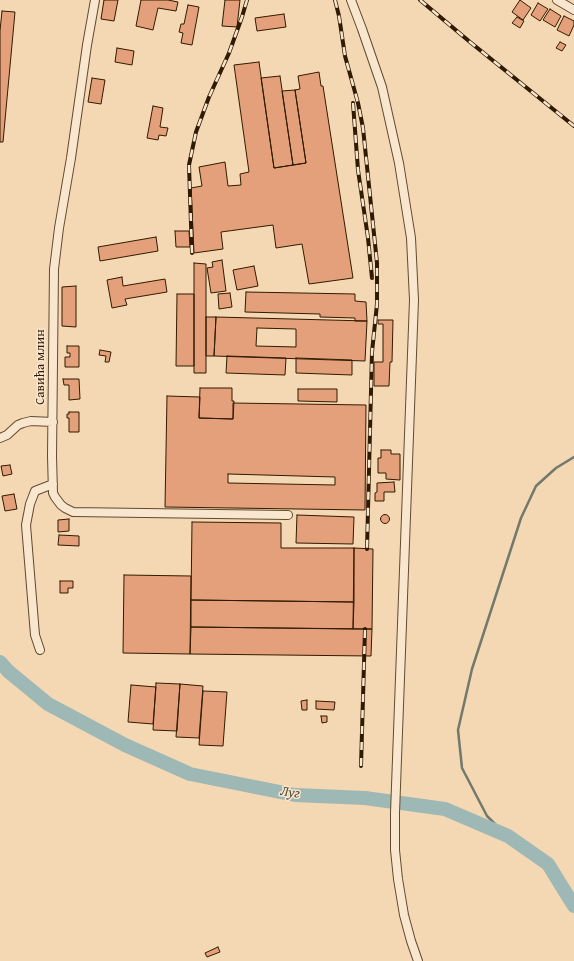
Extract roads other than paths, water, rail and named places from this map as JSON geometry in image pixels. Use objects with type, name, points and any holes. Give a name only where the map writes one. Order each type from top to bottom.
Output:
[{"type":"street","name":"Савића млин","points":[[95,0],[59,228],[54,269],[54,493],[58,501],[65,508],[73,512],[288,515]]},
{"type":"street","points":[[351,0],[382,88],[399,163],[411,238],[414,300],[395,813],[395,850],[404,915],[418,961]]},
{"type":"street","points":[[557,0],[574,10]]},
{"type":"street","points":[[0,438],[7,435],[18,425],[23,423],[31,421],[53,422]]},
{"type":"street","points":[[40,650],[35,635],[26,525],[30,504],[35,491],[53,484]]},
{"type":"waterway","points":[[505,834],[487,816],[462,768],[458,730],[472,669],[521,518],[536,486],[556,468],[574,457]]},
{"type":"waterway","name":"Луг","points":[[0,662],[8,671],[48,704],[125,745],[190,774],[295,795],[365,798],[445,809],[508,836],[548,864],[574,906]]},
{"type":"railway","points":[[192,253],[189,165],[196,132],[209,97],[229,53],[247,0]]},
{"type":"railway","points":[[335,0],[345,56],[358,103],[363,128],[377,263],[377,304],[372,352],[367,549]]},
{"type":"railway","points":[[420,0],[574,126]]},
{"type":"railway","points":[[353,103],[358,170],[372,278]]},
{"type":"railway","points":[[361,766],[365,629]]}]
